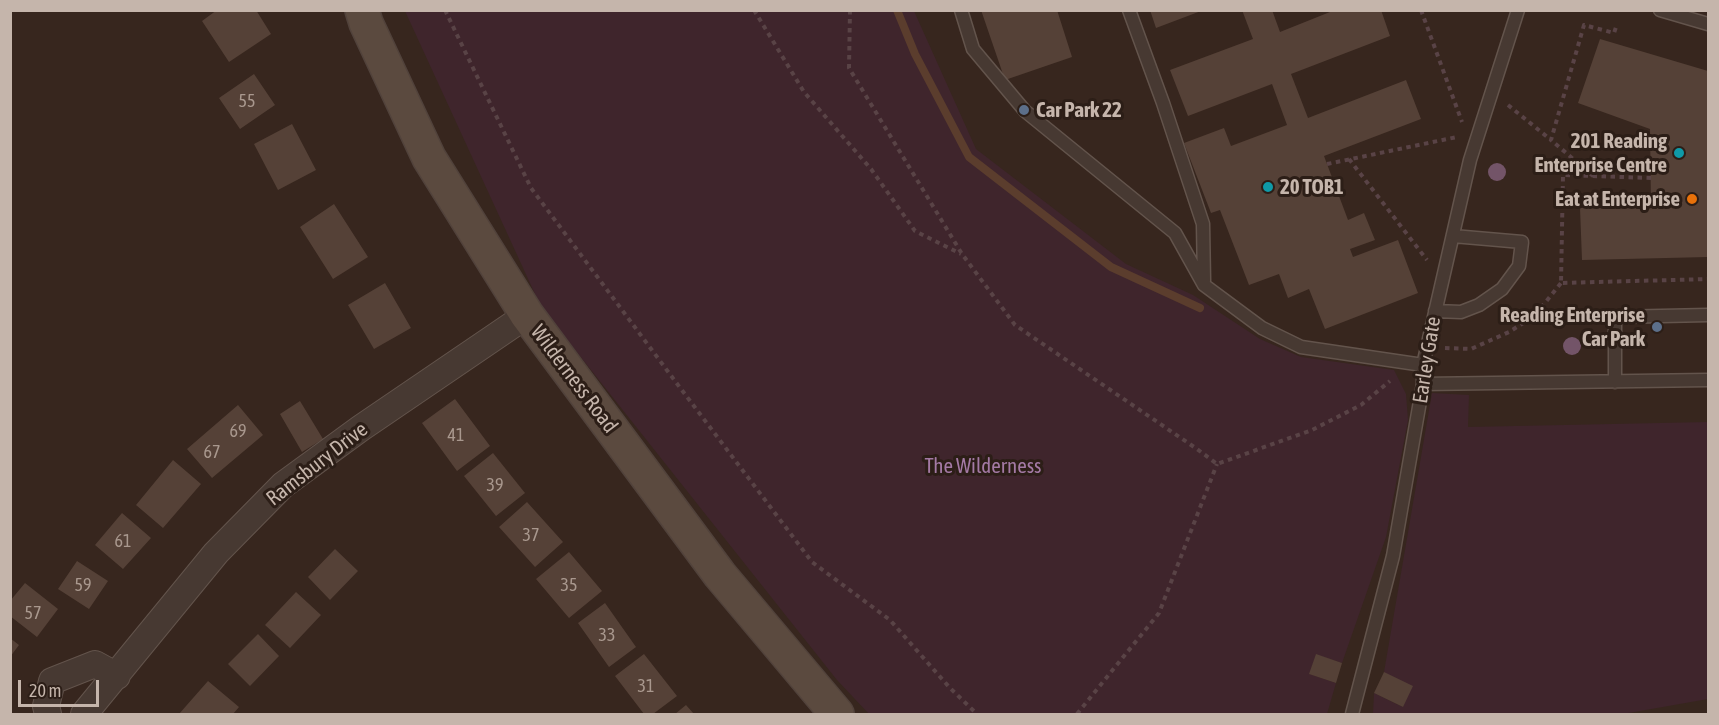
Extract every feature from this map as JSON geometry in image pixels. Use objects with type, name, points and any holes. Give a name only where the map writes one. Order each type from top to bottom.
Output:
[{"type":"main road","name":"Wilderness Road","points":[[362,10],[429,158],[527,315],[720,574],[837,714]]},
{"type":"street","name":"Ramsbury Drive","points":[[89,713],[216,553],[283,485],[361,428],[527,315]]},
{"type":"street","points":[[48,714],[46,706],[52,681],[95,664],[117,676]]},
{"type":"lane","points":[[961,10],[973,49],[1025,111],[1175,233],[1204,285],[1262,328],[1301,347],[1418,363]]},
{"type":"lane","points":[[1129,10],[1203,224],[1204,285]]},
{"type":"lane","name":"Earley Gate","points":[[1352,714],[1393,556],[1424,384],[1418,363],[1427,348],[1470,160],[1518,10]]},
{"type":"lane","points":[[1660,10],[1708,24]]},
{"type":"lane","points":[[1435,311],[1461,312],[1479,305],[1502,289],[1519,266],[1522,242],[1453,236]]},
{"type":"lane","points":[[1615,382],[1615,317],[1708,315]]},
{"type":"lane","points":[[1424,384],[1708,380]]},
{"type":"path","points":[[446,10],[531,188],[675,381],[812,562],[890,620],[950,688],[977,714]]},
{"type":"path","points":[[754,10],[804,92],[871,168],[915,231],[962,254]]},
{"type":"path","points":[[850,10],[849,68],[962,254],[1016,325],[1216,464]]},
{"type":"path","points":[[1421,10],[1463,124]]},
{"type":"path","points":[[1551,141],[1584,25],[1614,33],[1617,24]]},
{"type":"path","points":[[1493,92],[1594,176]]},
{"type":"path","points":[[1326,164],[1467,134]]},
{"type":"path","points":[[1350,159],[1428,261]]},
{"type":"path","points":[[1427,348],[1472,349],[1488,342],[1525,322],[1540,309],[1561,283],[1563,175],[1651,178]]},
{"type":"path","points":[[1561,283],[1708,279]]},
{"type":"path","points":[[1077,714],[1159,613],[1216,464],[1322,425],[1361,405],[1418,363]]},
{"type":"green space","name":"The Wilderness","points":[[405,11],[914,11],[976,149],[1126,264],[1193,295],[1260,339],[1301,357],[1394,370],[1406,394],[1408,420],[1386,537],[1342,663],[1316,655],[1310,674],[1336,683],[1327,714],[869,714],[837,680],[541,307]]},
{"type":"green space","points":[[1432,393],[1469,395],[1468,427],[1708,422],[1708,699],[1623,714],[1373,714],[1374,693],[1403,707],[1384,672]]},
{"type":"building","points":[[217,10],[256,10],[271,34],[229,62],[202,21]]},
{"type":"building","points":[[981,10],[1057,10],[1072,57],[1005,80]]},
{"type":"building","points":[[1150,10],[1201,10],[1201,11],[1156,28]]},
{"type":"building","name":"20 TOB1","points":[[1242,10],[1272,10],[1280,32],[1335,10],[1381,10],[1390,36],[1291,74],[1308,118],[1406,80],[1421,119],[1324,156],[1348,220],[1364,213],[1375,240],[1350,249],[1353,257],[1398,240],[1418,293],[1325,329],[1309,289],[1288,298],[1279,274],[1249,285],[1220,210],[1211,213],[1184,143],[1224,128],[1231,146],[1287,125],[1272,84],[1188,116],[1170,70],[1253,39]]},
{"type":"building","name":"201 Reading Enterprise Centre","points":[[1600,39],[1708,71],[1708,257],[1582,260],[1580,208],[1651,206],[1650,129],[1578,103]]},
{"type":"building","points":[[254,74],[275,105],[240,129],[219,98]]},
{"type":"building","points":[[292,124],[316,170],[278,190],[254,144]]},
{"type":"building","points":[[334,204],[368,257],[333,279],[300,227]]},
{"type":"building","points":[[385,283],[411,328],[374,349],[348,305]]},
{"type":"building","points":[[455,399],[490,446],[457,471],[422,423]]},
{"type":"building","points":[[300,401],[323,439],[302,452],[280,414]]},
{"type":"building","points":[[238,405],[263,435],[212,478],[187,449]]},
{"type":"building","points":[[493,453],[525,493],[496,516],[464,476]]},
{"type":"building","points":[[173,460],[201,484],[163,528],[136,505]]},
{"type":"building","points":[[527,502],[563,542],[535,567],[499,527]]},
{"type":"building","points":[[122,513],[151,538],[123,569],[95,545]]},
{"type":"building","points":[[335,549],[358,571],[330,600],[308,577]]},
{"type":"building","points":[[569,552],[602,591],[569,618],[536,579]]},
{"type":"building","points":[[77,561],[108,581],[89,609],[58,589]]},
{"type":"building","points":[[25,583],[58,609],[37,637],[10,616],[10,601]]},
{"type":"building","points":[[296,592],[321,615],[290,648],[265,625]]},
{"type":"building","points":[[605,603],[636,647],[609,667],[578,623]]},
{"type":"building","points":[[258,634],[279,656],[250,686],[228,664]]},
{"type":"building","points":[[10,638],[19,645],[10,657]]},
{"type":"building","points":[[644,654],[677,696],[653,714],[644,714],[615,676]]},
{"type":"building","points":[[1316,654],[1342,663],[1336,683],[1309,674]]},
{"type":"building","points":[[1384,672],[1413,686],[1403,707],[1374,693]]},
{"type":"building","points":[[208,681],[239,707],[233,714],[179,714]]},
{"type":"building","points":[[686,705],[694,714],[675,714]]},
{"type":"waterway","points":[[897,10],[915,54],[969,157],[1111,267],[1200,308]]},
{"type":"place","name":"Car Park 22","points":[[1024,110]]},
{"type":"place","name":"201 Reading Enterprise Centre","points":[[1679,153]]},
{"type":"place","name":"20 TOB1","points":[[1268,187]]},
{"type":"place","name":"Eat at Enterprise","points":[[1692,199]]},
{"type":"place","name":"Reading Enterprise Car Park","points":[[1657,327]]}]
